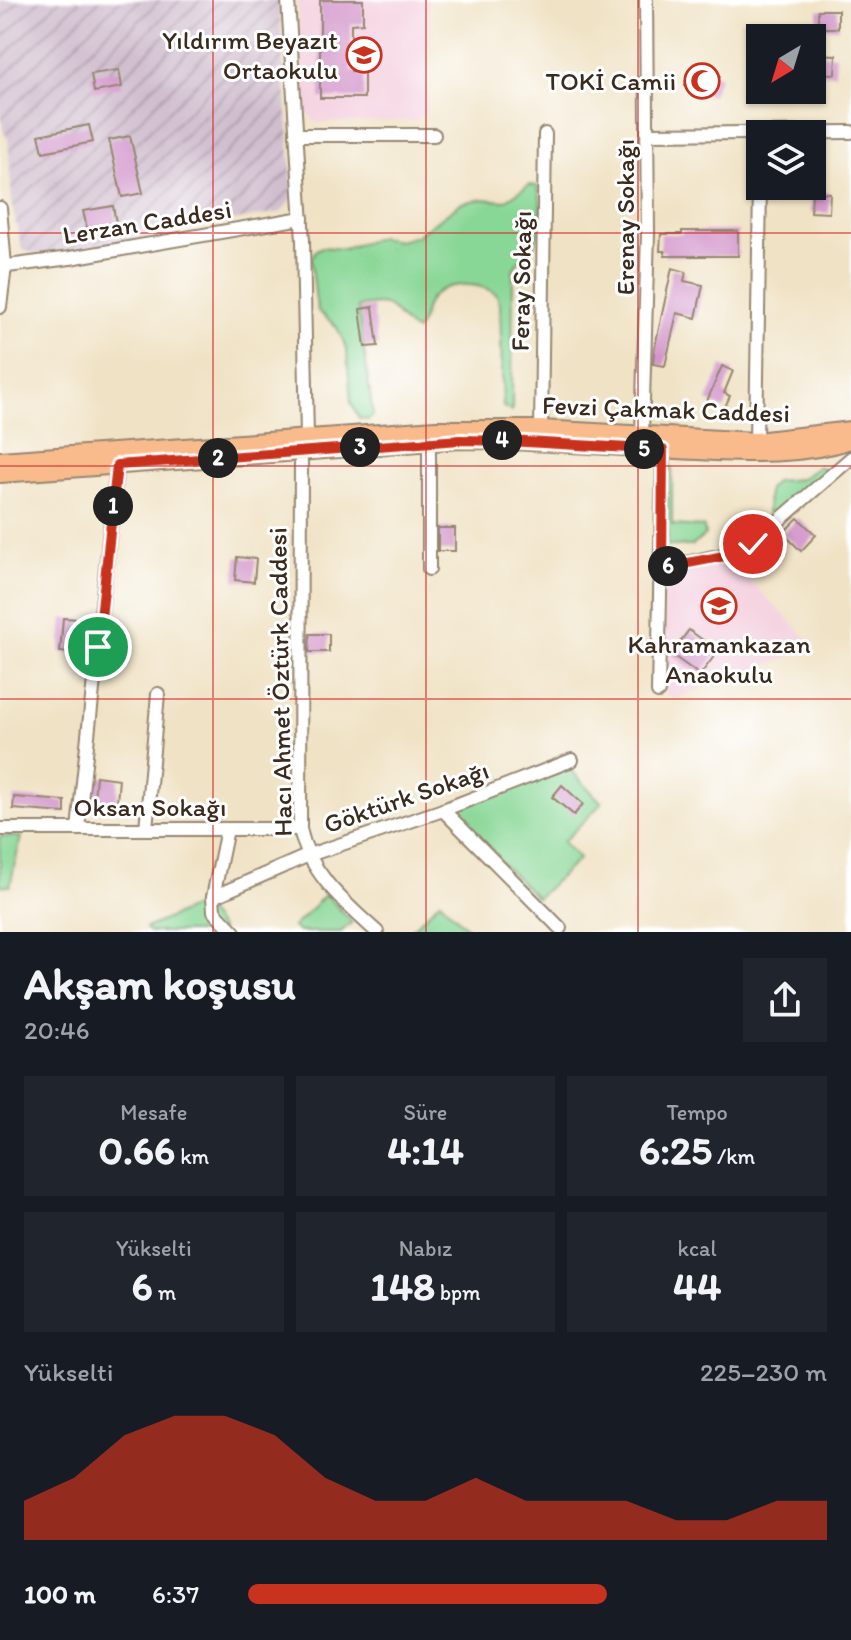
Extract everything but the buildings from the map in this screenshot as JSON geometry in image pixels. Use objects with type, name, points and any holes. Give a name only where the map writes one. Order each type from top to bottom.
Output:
[{"type":"main road","name":"Fevzi Çakmak Caddesi","points":[[0,474],[117,465],[436,429],[541,429],[756,441],[851,430]]},
{"type":"main road","name":"Fevzi Çakmak Caddesi","points":[[0,460],[304,445],[509,441],[663,450],[776,452],[851,440]]},
{"type":"street","name":"Hacı Ahmet Öztürk Caddesi","points":[[288,0],[302,218],[304,445],[300,829],[309,855],[338,895],[377,932]]},
{"type":"street","name":"Erenay Sokağı","points":[[642,434],[647,304],[646,0]]},
{"type":"street","points":[[826,132],[851,132]]},
{"type":"street","points":[[648,134],[746,133]]},
{"type":"street","name":"Feray Sokağı","points":[[541,429],[545,134]]},
{"type":"street","points":[[296,135],[434,135]]},
{"type":"street","points":[[756,441],[760,200]]},
{"type":"street","points":[[0,208],[0,307]]},
{"type":"street","name":"Lerzan Caddesi","points":[[2,267],[302,218]]},
{"type":"street","points":[[429,442],[429,569]]},
{"type":"street","points":[[658,692],[663,450]]},
{"type":"street","points":[[662,568],[745,550],[851,458]]},
{"type":"street","points":[[78,829],[117,465]]},
{"type":"street","points":[[146,829],[158,694]]},
{"type":"street","name":"Göktürk Sokağı","points":[[213,897],[309,855],[443,810],[572,760]]},
{"type":"street","points":[[443,810],[560,928]]},
{"type":"street","name":"Oksan Sokağı","points":[[0,829],[300,829]]},
{"type":"street","points":[[227,829],[213,897],[214,911],[234,932]]},
{"type":"shaded area","points":[[0,0],[279,0],[293,197],[281,212],[43,256],[22,249],[12,206],[8,139],[3,130],[0,100]]},
{"type":"shaded area","name":"Yıldırım Beyazıt Ortaokulu","points":[[297,0],[429,0],[427,111],[415,121],[316,123],[305,110]]},
{"type":"shaded area","name":"Kahramankazan Anaokulu","points":[[729,560],[808,639],[804,652],[673,699],[664,691],[664,573]]},
{"type":"green space","points":[[529,185],[537,186],[541,216],[534,245],[513,270],[512,411],[503,407],[500,304],[497,295],[480,287],[461,285],[434,295],[416,331],[388,307],[358,307],[373,416],[368,420],[359,418],[351,403],[347,352],[343,340],[336,326],[318,311],[311,259],[316,250],[322,247],[344,249],[380,237],[397,241],[416,236],[461,203],[482,199],[505,201]]},
{"type":"green space","points":[[667,465],[672,467],[672,525],[704,527],[705,535],[692,546],[668,546]]},
{"type":"green space","points":[[819,466],[827,473],[748,544],[733,533],[733,527],[762,527],[767,522],[768,489],[776,481],[801,479]]},
{"type":"green space","points":[[568,767],[602,803],[563,842],[579,859],[537,898],[455,817],[459,806]]},
{"type":"green space","points":[[0,836],[21,837],[10,886],[0,885]]},
{"type":"green space","points":[[326,894],[352,922],[341,932],[299,932],[293,927]]},
{"type":"green space","points":[[440,901],[471,932],[409,932]]},
{"type":"green space","points":[[201,904],[221,930],[219,932],[149,932],[146,928]]},
{"type":"place","name":"Yıldırım Beyazıt Ortaokulu","points":[[364,55]]},
{"type":"place","name":"TOKİ Camii","points":[[702,81]]},
{"type":"place","name":"Kahramankazan Anaokulu","points":[[719,606]]},
{"type":"route","points":[[98,647],[117,465],[460,440],[663,450],[662,568],[740,553],[753,544]]}]
